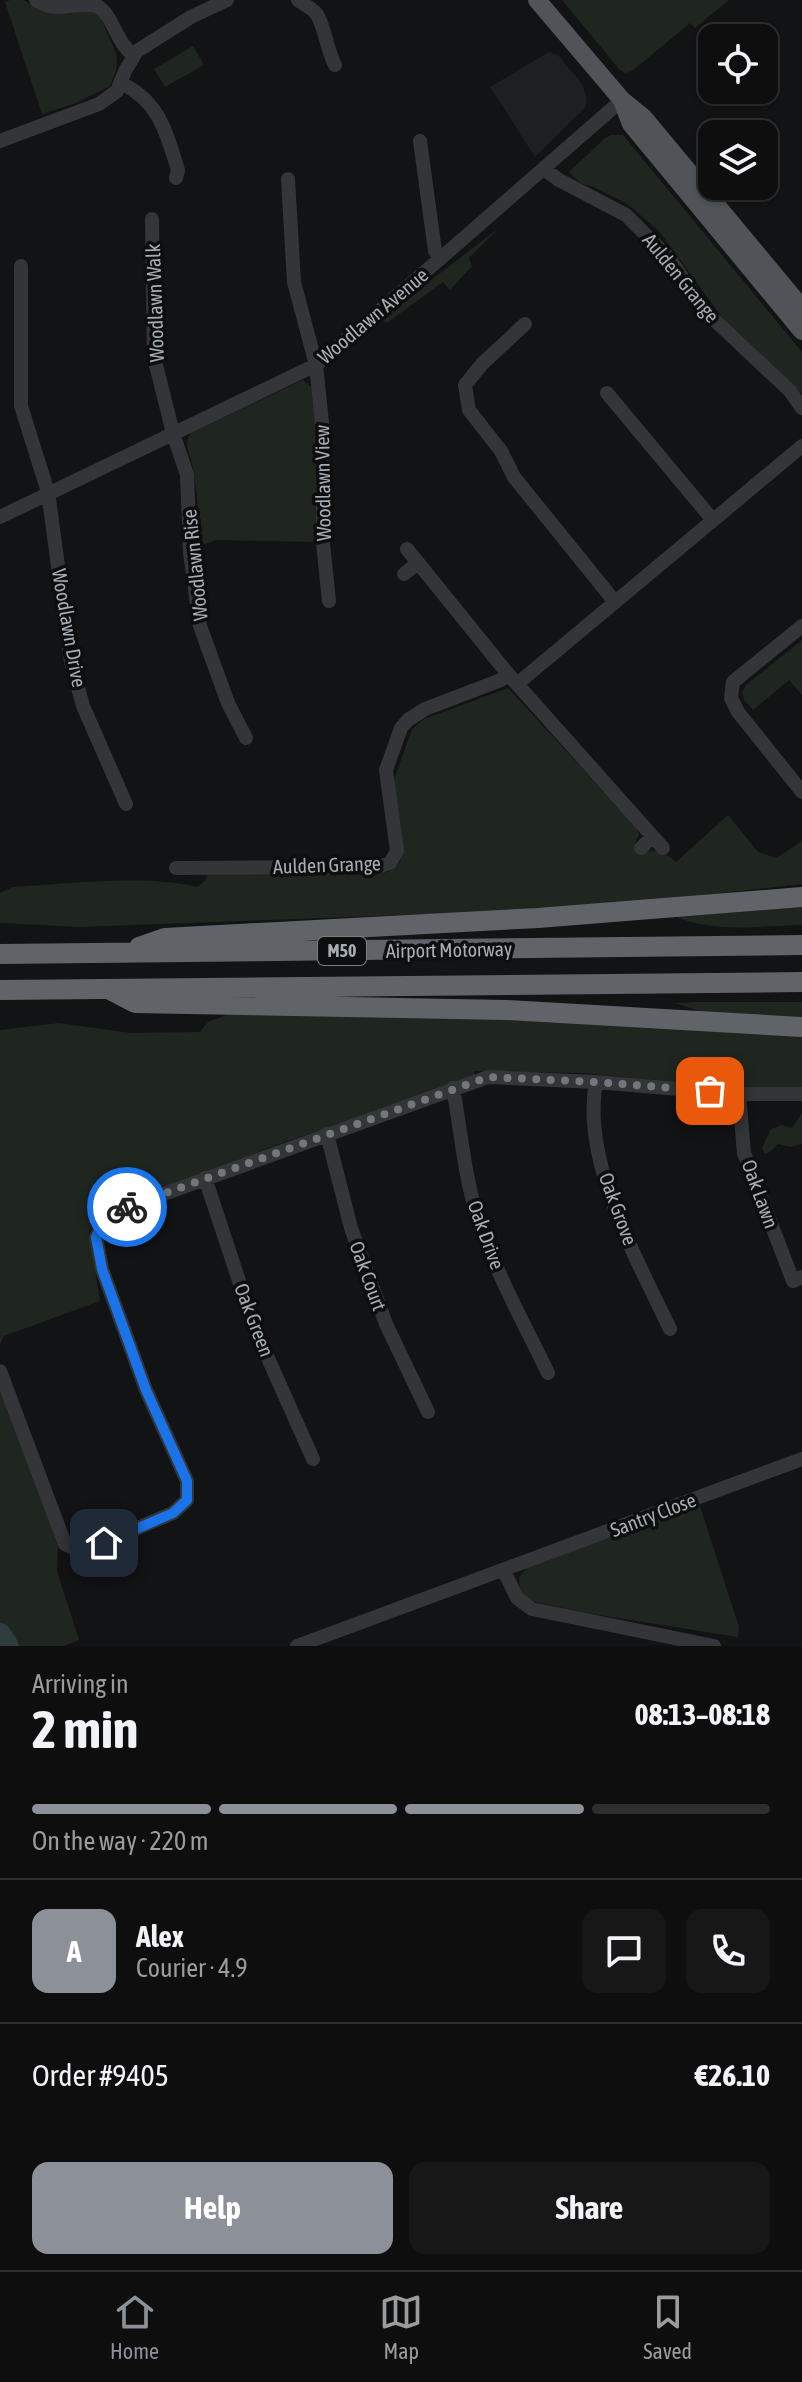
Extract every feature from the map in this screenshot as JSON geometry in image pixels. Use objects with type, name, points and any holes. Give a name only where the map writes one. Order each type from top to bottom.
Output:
[{"type":"highway","points":[[120,953],[165,938],[523,919],[802,897]]},
{"type":"highway","name":"Airport Motorway","points":[[0,954],[802,945]]},
{"type":"highway","name":"Airport Motorway","points":[[0,990],[802,982]]},
{"type":"highway","points":[[108,988],[135,1003],[507,1010],[802,1027]]},
{"type":"main road","points":[[537,0],[622,100],[644,118],[802,308]]},
{"type":"main road","points":[[622,100],[631,124],[802,331]]},
{"type":"street","points":[[36,0],[46,7],[92,3],[101,8],[126,50],[134,55]]},
{"type":"street","points":[[0,141],[91,109],[110,98],[137,51],[191,17],[227,0]]},
{"type":"street","points":[[298,0],[315,12],[335,65]]},
{"type":"street","points":[[121,83],[138,91],[158,115],[178,170],[176,178]]},
{"type":"street","name":"Woodlawn Avenue","points":[[0,517],[316,365],[622,100]]},
{"type":"street","points":[[420,141],[435,251],[441,258]]},
{"type":"street","name":"Aulden Grange","points":[[544,169],[634,222],[669,258],[706,312],[790,391],[802,408]]},
{"type":"street","name":"Woodlawn View","points":[[288,179],[294,282],[316,365],[323,432],[323,543],[329,601]]},
{"type":"street","name":"Woodlawn Walk","points":[[152,219],[154,357],[173,433]]},
{"type":"street","name":"Woodlawn Drive","points":[[21,266],[21,406],[48,492],[71,662],[83,706],[126,804]]},
{"type":"street","points":[[525,324],[515,341],[482,364],[465,385],[469,410],[501,451],[514,477],[615,602]]},
{"type":"street","points":[[607,394],[712,519]]},
{"type":"street","name":"Woodlawn Rise","points":[[173,433],[187,475],[190,552],[200,626],[228,703],[246,738]]},
{"type":"street","name":"Aulden Grange","points":[[176,868],[194,875],[377,867],[390,863],[397,851],[386,770],[401,728],[408,720],[425,709],[501,680],[513,679],[615,602],[802,446]]},
{"type":"street","points":[[407,549],[513,679],[663,848]]},
{"type":"street","points":[[404,574],[418,563]]},
{"type":"street","points":[[802,626],[733,682],[731,698],[738,712],[802,792]]},
{"type":"street","points":[[641,848],[652,837]]},
{"type":"street","points":[[0,1371],[65,1544],[81,1552],[173,1513],[187,1500],[187,1481],[146,1390],[102,1269],[96,1237],[111,1213],[488,1077],[739,1094],[802,1094]]},
{"type":"street","name":"Oak Grove","points":[[596,1082],[593,1095],[595,1134],[605,1176],[619,1219],[670,1329]]},
{"type":"street","name":"Oak Drive","points":[[453,1088],[466,1174],[478,1218],[499,1272],[548,1373]]},
{"type":"street","name":"Oak Lawn","points":[[739,1094],[744,1153],[793,1281],[802,1277]]},
{"type":"street","name":"Oak Court","points":[[327,1134],[351,1228],[386,1324],[428,1412]]},
{"type":"street","name":"Oak Green","points":[[205,1178],[255,1329],[313,1459]]},
{"type":"street","name":"Santry Close","points":[[297,1646],[802,1459]]},
{"type":"street","points":[[504,1571],[517,1598],[532,1609],[714,1646]]},
{"type":"shaded area","points":[[24,0],[37,9],[51,13],[88,8],[99,14],[117,56],[116,71],[110,86],[76,103],[42,114],[5,2]]},
{"type":"shaded area","points":[[562,0],[729,0],[695,28],[690,23],[632,71],[625,73]]},
{"type":"shaded area","points":[[193,46],[204,65],[165,87],[154,69]]},
{"type":"shaded area","points":[[549,52],[558,55],[582,84],[587,99],[585,108],[535,157],[490,87]]},
{"type":"shaded area","points":[[611,135],[623,135],[802,352],[802,394],[724,320],[659,231],[626,203],[580,183],[569,172]]},
{"type":"shaded area","points":[[499,228],[469,258],[472,266],[450,290],[443,282],[387,323],[380,319]]},
{"type":"shaded area","points":[[303,380],[315,390],[319,542],[216,540],[200,546],[196,490],[187,445],[189,436]]},
{"type":"shaded area","points":[[802,640],[802,695],[789,680],[753,710],[742,693],[746,685]]},
{"type":"shaded area","points":[[508,688],[636,827],[639,835],[635,843],[644,853],[661,852],[676,862],[728,815],[758,852],[776,858],[802,841],[802,884],[517,911],[79,927],[0,923],[0,893],[13,887],[130,880],[197,887],[207,875],[234,872],[374,875],[391,871],[400,862],[403,850],[392,785],[412,729],[424,719]]},
{"type":"shaded area","points":[[802,907],[802,925],[722,927],[676,917]]},
{"type":"shaded area","points":[[802,1002],[802,1017],[706,1013],[675,1003]]},
{"type":"shaded area","points":[[231,1013],[474,1015],[802,1036],[802,1087],[742,1088],[582,1073],[474,1071],[476,1077],[279,1144],[105,1212],[89,1231],[100,1301],[4,1336],[0,1344],[0,1030],[59,1023],[131,1033],[200,1032],[208,1022]]},
{"type":"shaded area","points":[[802,1113],[802,1144],[790,1147],[778,1144],[765,1154],[762,1148],[771,1129],[782,1125],[792,1128]]},
{"type":"shaded area","points":[[0,1378],[58,1546],[57,1571],[79,1640],[64,1646],[0,1646]]},
{"type":"shaded area","points":[[699,1503],[739,1627],[738,1637],[587,1613],[536,1602],[520,1591],[519,1577],[529,1566]]},
{"type":"waterway","points":[[0,1634],[8,1646]]},
{"type":"way so far","points":[[127,1207],[488,1077],[710,1091]]},
{"type":"route","points":[[104,1543],[173,1513],[187,1500],[187,1481],[146,1390],[102,1269],[96,1237],[111,1213],[127,1207]]}]
